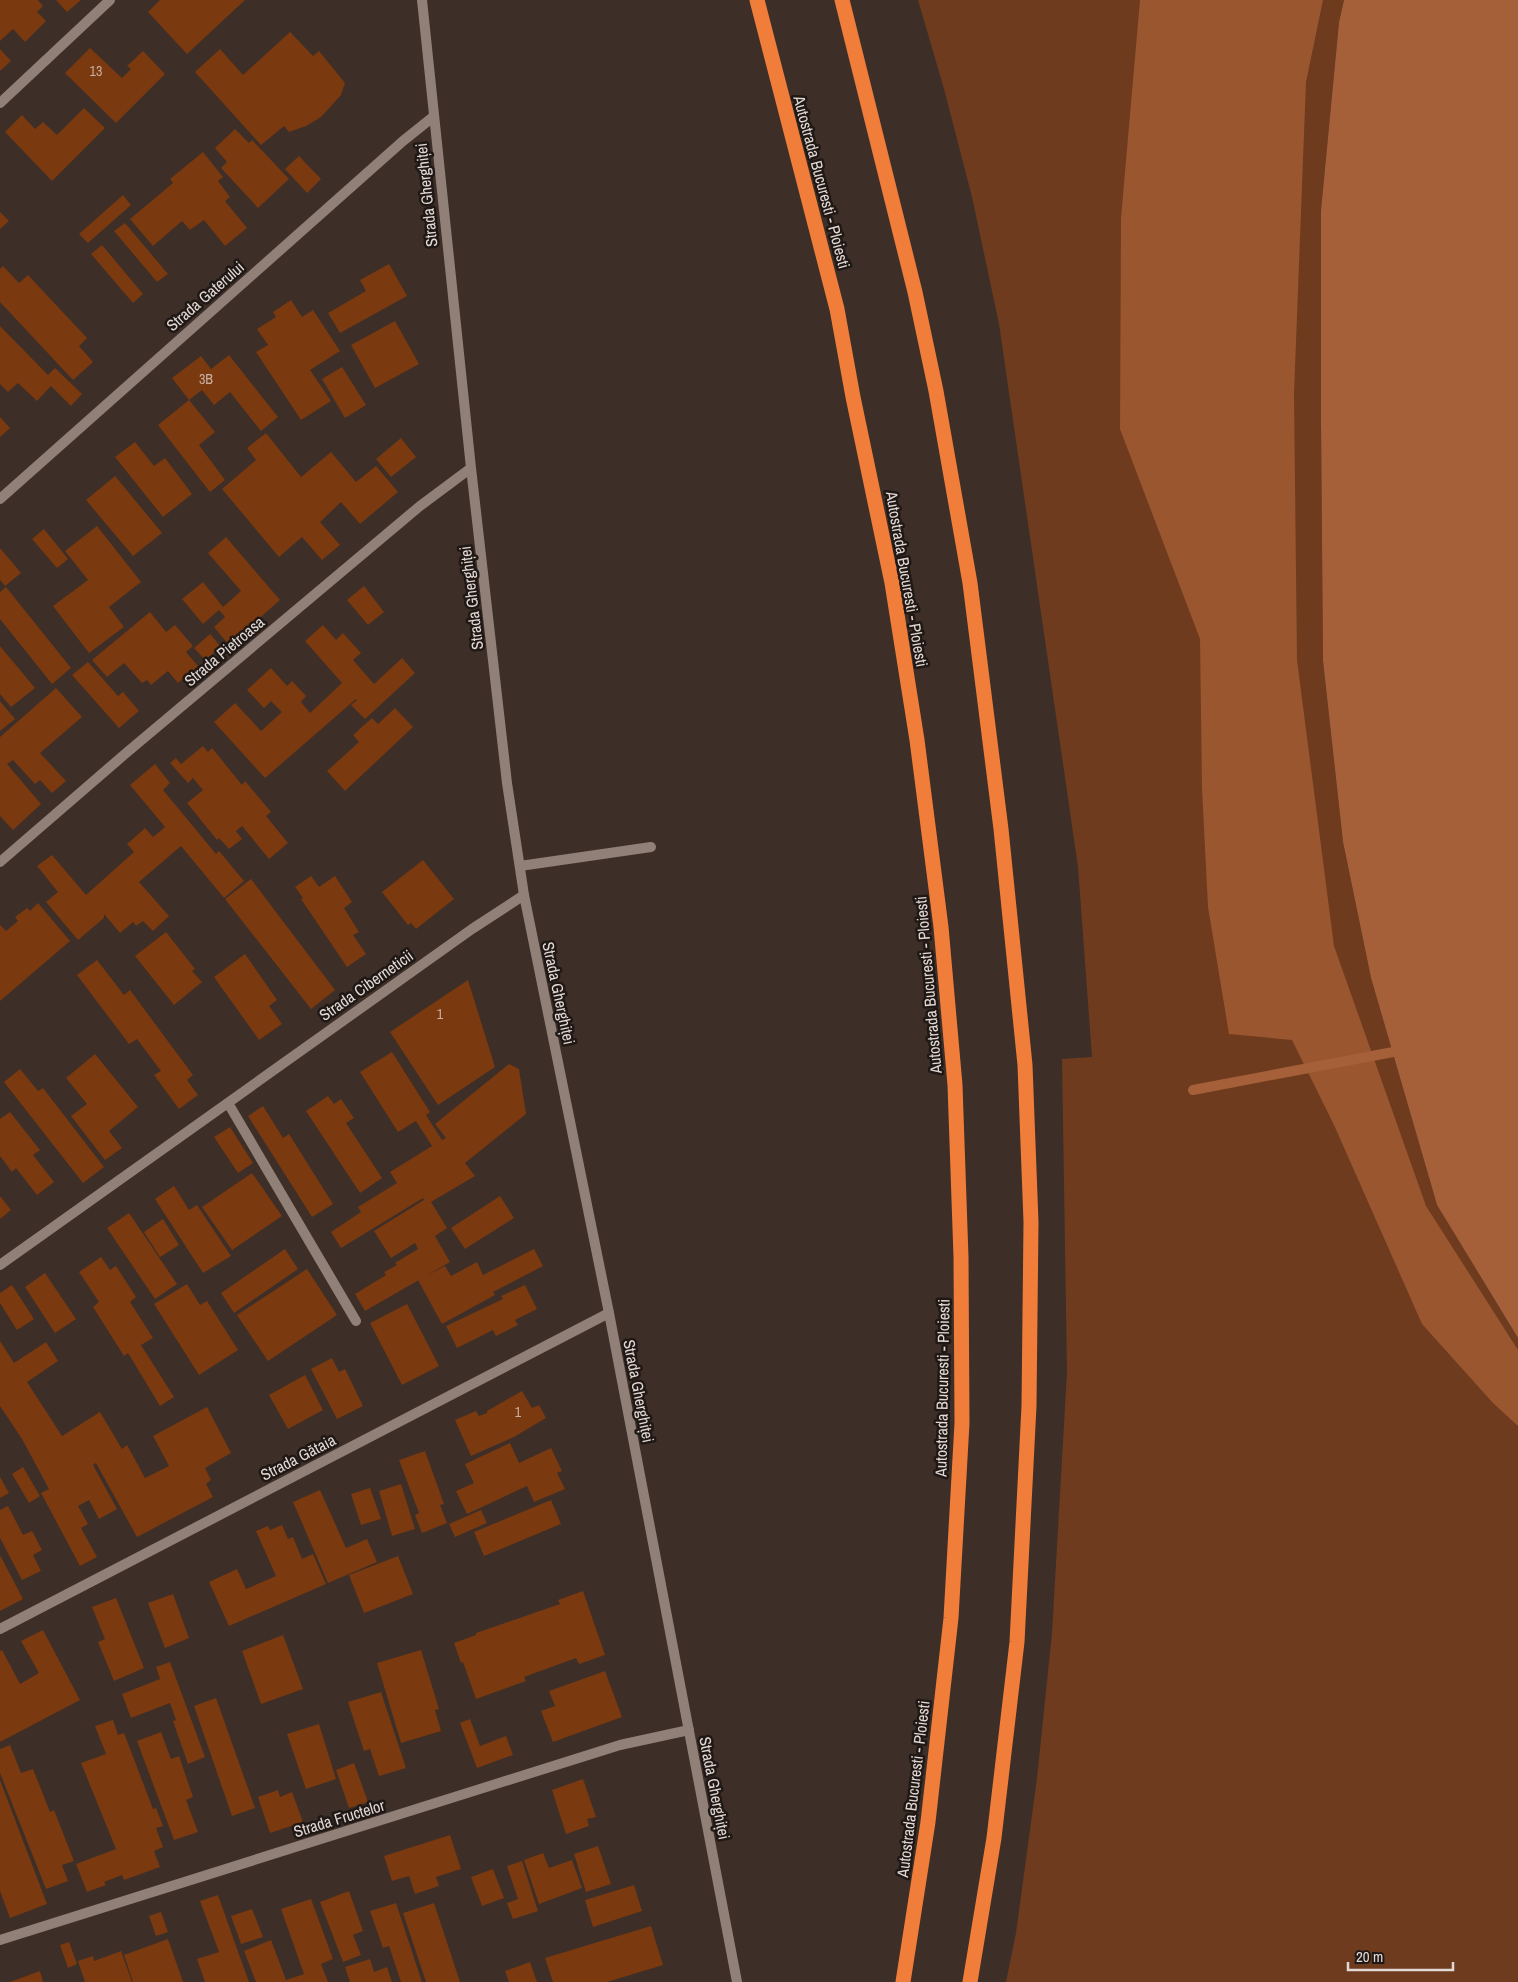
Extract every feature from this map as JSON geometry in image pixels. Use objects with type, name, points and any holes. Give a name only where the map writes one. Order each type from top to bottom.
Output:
[{"type":"highway","name":"Autostrada Bucuresti - Ploiesti","points":[[757,0],[837,309],[892,583],[917,740],[942,927],[955,1086],[961,1257],[962,1423],[951,1618],[928,1822],[903,1982]]},
{"type":"highway","points":[[842,0],[916,292],[936,391],[970,583],[1001,829],[1025,1065],[1031,1222],[1029,1406],[1017,1632],[994,1838],[970,1982]]},
{"type":"street","points":[[0,103],[110,0]]},
{"type":"street","name":"Strada Gherghiței","points":[[422,0],[471,468],[507,783],[524,895],[609,1313],[737,1982]]},
{"type":"street","name":"Strada Gaterului","points":[[0,499],[375,166],[433,117]]},
{"type":"street","name":"Strada Pietroasa","points":[[0,862],[125,754],[420,506],[471,468]]},
{"type":"street","points":[[520,866],[651,847]]},
{"type":"street","name":"Strada Ciberneticii","points":[[0,1265],[472,929],[524,895]]},
{"type":"street","points":[[228,1103],[356,1321]]},
{"type":"street","name":"Strada Gătaia","points":[[0,1629],[609,1313]]},
{"type":"street","name":"Strada Fructelor","points":[[0,1940],[620,1745],[689,1730]]},
{"type":"shaded area","points":[[918,0],[1344,0],[1339,22],[1321,210],[1323,661],[1343,842],[1371,978],[1437,1205],[1518,1338],[1518,1982],[1006,1982],[1016,1933],[1037,1778],[1052,1633],[1067,1372],[1062,1059],[1092,1057],[1078,867],[999,324],[972,197],[944,89]]},
{"type":"shaded area","points":[[1140,0],[1323,0],[1306,82],[1294,394],[1297,660],[1334,946],[1426,1206],[1518,1350],[1518,1426],[1493,1403],[1422,1324],[1334,1125],[1292,1040],[1229,1034],[1208,907],[1202,788],[1200,639],[1120,429],[1121,218]]},
{"type":"shaded area","points":[[1344,0],[1518,0],[1518,1338],[1437,1205],[1371,978],[1343,842],[1323,661],[1321,210],[1339,22]]},
{"type":"building","points":[[0,0],[38,0],[43,6],[37,12],[46,21],[25,42],[13,29],[0,41]]},
{"type":"building","points":[[56,0],[81,0],[67,12]]},
{"type":"building","points":[[160,0],[245,0],[187,54],[148,12]]},
{"type":"building","points":[[290,32],[313,56],[319,51],[345,83],[341,95],[321,117],[306,126],[289,132],[284,126],[261,145],[195,72],[220,49],[243,75]]},
{"type":"building","points":[[90,48],[122,78],[131,69],[127,66],[143,51],[165,74],[116,123],[65,73]]},
{"type":"building","points":[[0,49],[11,61],[0,71]]},
{"type":"building","points":[[84,108],[105,128],[52,181],[5,132],[22,115],[35,129],[43,122],[57,135]]},
{"type":"building","points":[[235,129],[249,143],[252,140],[289,179],[258,208],[221,168],[227,162],[215,148]]},
{"type":"building","points":[[203,152],[223,177],[218,181],[230,197],[225,201],[247,228],[225,246],[204,220],[190,230],[182,221],[153,246],[130,219],[173,183],[170,179]]},
{"type":"building","points":[[299,156],[321,179],[307,193],[285,169]]},
{"type":"building","points":[[123,195],[131,205],[88,243],[79,234]]},
{"type":"building","points":[[0,212],[9,221],[0,229]]},
{"type":"building","points":[[125,223],[168,274],[157,282],[114,231]]},
{"type":"building","points":[[102,245],[143,294],[133,303],[91,254]]},
{"type":"building","points":[[389,264],[407,296],[340,333],[328,313],[366,291],[360,280]]},
{"type":"building","points":[[3,266],[19,283],[28,275],[87,338],[79,346],[93,362],[73,380],[0,302],[0,269]]},
{"type":"building","points":[[291,300],[302,317],[313,310],[340,351],[310,370],[331,401],[301,420],[256,352],[268,345],[257,329],[276,317],[273,312]]},
{"type":"building","points":[[395,321],[419,364],[375,388],[351,345]]},
{"type":"building","points":[[0,326],[48,375],[55,368],[82,394],[71,406],[51,386],[37,401],[18,383],[8,392],[0,384]]},
{"type":"building","points":[[229,355],[278,417],[261,431],[230,392],[214,405],[202,390],[189,400],[172,378],[201,356],[211,369]]},
{"type":"building","points":[[342,367],[366,405],[345,418],[322,379]]},
{"type":"building","points":[[189,400],[215,432],[199,445],[225,480],[210,492],[158,425]]},
{"type":"building","points":[[0,417],[10,428],[0,437]]},
{"type":"building","points":[[266,433],[301,477],[331,452],[356,482],[376,466],[398,492],[360,524],[341,502],[320,522],[340,545],[322,560],[302,537],[279,557],[222,489],[256,460],[247,448]]},
{"type":"building","points":[[401,438],[416,457],[391,477],[376,459]]},
{"type":"building","points":[[135,442],[154,466],[165,458],[192,494],[163,517],[115,457]]},
{"type":"building","points":[[115,476],[162,533],[133,556],[86,500]]},
{"type":"building","points":[[97,526],[141,582],[109,607],[124,627],[89,653],[53,606],[88,580],[65,551]]},
{"type":"building","points":[[44,529],[68,559],[57,568],[32,539]]},
{"type":"building","points":[[226,537],[280,600],[229,645],[214,627],[225,617],[219,610],[203,624],[182,599],[203,582],[223,607],[241,591],[208,553]]},
{"type":"building","points":[[0,548],[21,573],[5,586],[0,580]]},
{"type":"building","points":[[364,586],[384,612],[368,625],[347,600]]},
{"type":"building","points":[[6,587],[71,668],[52,684],[0,619],[0,592]]},
{"type":"building","points":[[150,612],[166,632],[175,625],[193,646],[186,652],[198,666],[178,683],[168,671],[151,685],[147,680],[142,683],[124,663],[107,677],[92,660]]},
{"type":"building","points":[[323,625],[336,640],[343,633],[361,653],[353,660],[374,684],[402,658],[415,673],[365,719],[351,705],[356,699],[265,778],[214,722],[235,703],[261,731],[282,712],[271,701],[264,708],[247,690],[271,668],[287,686],[292,681],[306,696],[301,702],[310,713],[342,683],[305,641]]},
{"type":"building","points":[[210,634],[221,647],[205,660],[194,648]]},
{"type":"building","points":[[0,646],[35,688],[11,707],[0,694]]},
{"type":"building","points":[[88,662],[118,696],[123,692],[139,711],[119,728],[72,675]]},
{"type":"building","points":[[56,688],[82,717],[40,753],[66,781],[52,793],[40,780],[35,784],[13,760],[7,764],[41,804],[13,830],[0,816],[0,737]]},
{"type":"building","points":[[0,701],[15,719],[0,731]]},
{"type":"building","points":[[395,708],[413,727],[345,791],[327,771],[359,742],[353,735],[372,718],[378,724]]},
{"type":"building","points":[[203,746],[208,752],[212,748],[242,785],[245,781],[271,812],[266,816],[288,843],[269,859],[242,826],[236,831],[242,839],[229,849],[219,838],[217,840],[187,803],[203,790],[193,778],[188,783],[170,763],[176,758],[181,764]]},
{"type":"building","points":[[155,764],[170,783],[163,790],[216,854],[219,851],[244,881],[224,898],[181,846],[139,882],[169,916],[153,931],[143,921],[136,926],[133,922],[120,933],[104,914],[104,918],[78,940],[46,902],[58,892],[37,866],[52,855],[86,895],[134,852],[127,844],[145,828],[153,837],[165,827],[130,785]]},
{"type":"building","points":[[423,860],[454,899],[416,929],[411,923],[408,925],[382,892]]},
{"type":"building","points":[[311,876],[319,887],[335,876],[352,902],[344,908],[359,932],[353,935],[366,954],[347,967],[301,899],[303,898],[295,887]]},
{"type":"building","points":[[251,879],[335,990],[311,1009],[225,899]]},
{"type":"building","points":[[38,903],[70,941],[0,1001],[0,925],[6,931],[18,921],[15,917],[27,908],[30,911]]},
{"type":"building","points":[[166,932],[195,969],[192,971],[202,982],[174,1005],[135,956]]},
{"type":"building","points":[[245,954],[277,1000],[269,1006],[282,1024],[259,1040],[214,977]]},
{"type":"building","points":[[97,960],[124,995],[130,990],[193,1075],[187,1080],[198,1095],[179,1109],[154,1075],[161,1071],[137,1039],[129,1044],[77,975]]},
{"type":"building","points":[[468,980],[495,1067],[438,1105],[390,1032]]},
{"type":"building","points":[[392,1052],[430,1112],[426,1115],[442,1140],[446,1138],[435,1124],[509,1064],[519,1069],[526,1114],[465,1163],[475,1176],[431,1202],[447,1228],[435,1236],[450,1262],[365,1311],[355,1294],[386,1275],[384,1272],[397,1265],[395,1263],[418,1249],[415,1243],[391,1258],[374,1231],[424,1200],[423,1198],[341,1248],[331,1232],[361,1212],[358,1207],[397,1183],[390,1172],[432,1146],[416,1121],[398,1132],[360,1072]]},
{"type":"building","points":[[95,1054],[138,1107],[109,1131],[122,1148],[105,1160],[71,1116],[87,1104],[66,1078]]},
{"type":"building","points":[[20,1069],[38,1091],[43,1088],[104,1167],[83,1183],[4,1082]]},
{"type":"building","points":[[328,1096],[334,1104],[341,1099],[354,1118],[346,1123],[382,1178],[360,1193],[306,1111]]},
{"type":"building","points":[[263,1106],[283,1138],[289,1134],[333,1204],[312,1217],[248,1116]]},
{"type":"building","points":[[10,1112],[40,1150],[33,1155],[54,1182],[37,1195],[16,1168],[12,1172],[0,1156],[0,1119]]},
{"type":"building","points":[[230,1127],[253,1163],[238,1173],[214,1137]]},
{"type":"building","points":[[252,1173],[282,1216],[232,1250],[202,1207]]},
{"type":"building","points":[[174,1186],[189,1210],[197,1205],[231,1256],[203,1273],[155,1199]]},
{"type":"building","points":[[0,1196],[11,1210],[0,1219]]},
{"type":"building","points":[[500,1196],[514,1218],[465,1249],[451,1228]]},
{"type":"building","points":[[129,1213],[177,1284],[155,1299],[107,1228]]},
{"type":"building","points":[[163,1219],[179,1245],[160,1257],[144,1232]]},
{"type":"building","points":[[285,1249],[298,1269],[234,1313],[221,1293]]},
{"type":"building","points":[[534,1249],[543,1266],[493,1292],[495,1295],[442,1324],[418,1280],[445,1266],[451,1276],[477,1262],[483,1275]]},
{"type":"building","points":[[101,1257],[110,1270],[116,1266],[136,1297],[130,1302],[153,1338],[141,1345],[174,1397],[160,1406],[128,1353],[124,1356],[93,1307],[99,1302],[79,1272]]},
{"type":"building","points":[[307,1269],[337,1315],[268,1361],[237,1315]]},
{"type":"building","points":[[45,1273],[76,1319],[55,1333],[25,1287]]},
{"type":"building","points":[[187,1284],[200,1305],[207,1301],[238,1350],[199,1375],[154,1304]]},
{"type":"building","points":[[12,1285],[34,1319],[17,1330],[0,1303],[0,1293]]},
{"type":"building","points":[[525,1285],[537,1309],[515,1320],[518,1325],[496,1336],[493,1330],[457,1348],[446,1326],[503,1299],[501,1296]]},
{"type":"building","points":[[407,1304],[439,1366],[402,1385],[370,1323]]},
{"type":"building","points":[[0,1341],[14,1363],[46,1342],[58,1361],[27,1382],[62,1436],[100,1412],[122,1449],[127,1445],[145,1478],[169,1466],[153,1436],[207,1407],[231,1453],[205,1468],[211,1480],[206,1484],[213,1497],[137,1537],[96,1463],[93,1465],[117,1509],[99,1519],[89,1500],[78,1506],[88,1524],[81,1528],[97,1557],[80,1566],[41,1493],[49,1489],[22,1439],[0,1406]]},
{"type":"building","points":[[332,1358],[339,1372],[345,1369],[363,1406],[337,1419],[311,1369]]},
{"type":"building","points":[[305,1375],[323,1410],[288,1429],[269,1395]]},
{"type":"building","points":[[522,1391],[532,1408],[539,1405],[546,1418],[514,1437],[471,1456],[455,1420],[476,1411],[479,1416],[487,1413],[487,1411]]},
{"type":"building","points":[[510,1443],[519,1463],[551,1448],[562,1471],[557,1473],[565,1489],[534,1502],[527,1486],[467,1514],[456,1491],[474,1483],[465,1464]]},
{"type":"building","points":[[425,1451],[444,1504],[440,1505],[447,1523],[422,1533],[415,1515],[419,1513],[399,1460]]},
{"type":"building","points":[[23,1467],[40,1496],[29,1503],[12,1474]]},
{"type":"building","points":[[0,1477],[9,1493],[0,1498]]},
{"type":"building","points":[[401,1484],[415,1529],[392,1536],[379,1491]]},
{"type":"building","points":[[370,1488],[381,1519],[361,1525],[351,1494]]},
{"type":"building","points":[[320,1490],[346,1548],[367,1539],[377,1562],[328,1583],[293,1502]]},
{"type":"building","points":[[551,1500],[561,1524],[484,1556],[474,1532]]},
{"type":"building","points":[[8,1506],[23,1535],[32,1531],[42,1550],[33,1555],[41,1571],[22,1580],[0,1538],[0,1510]]},
{"type":"building","points":[[481,1510],[487,1523],[455,1537],[449,1524]]},
{"type":"building","points":[[282,1525],[288,1539],[293,1537],[302,1559],[313,1554],[326,1584],[229,1626],[209,1582],[237,1569],[246,1589],[276,1576],[256,1531],[268,1526],[270,1530]]},
{"type":"building","points":[[0,1555],[23,1599],[0,1611]]},
{"type":"building","points":[[398,1556],[413,1594],[364,1613],[349,1575]]},
{"type":"building","points":[[583,1591],[605,1655],[579,1664],[576,1658],[524,1677],[526,1681],[476,1699],[454,1643],[476,1635],[476,1633],[560,1604],[558,1600]]},
{"type":"building","points":[[173,1594],[189,1638],[165,1648],[148,1603]]},
{"type":"building","points":[[116,1598],[144,1668],[114,1681],[98,1642],[105,1639],[92,1607]]},
{"type":"building","points":[[43,1630],[80,1700],[0,1742],[0,1651],[2,1650],[20,1684],[39,1673],[21,1641]]},
{"type":"building","points":[[283,1635],[303,1689],[261,1704],[242,1651]]},
{"type":"building","points":[[421,1650],[439,1709],[435,1710],[441,1731],[401,1743],[377,1663]]},
{"type":"building","points":[[170,1662],[205,1757],[188,1764],[173,1721],[176,1720],[170,1703],[131,1718],[122,1694],[160,1679],[156,1667]]},
{"type":"building","points":[[605,1671],[622,1717],[553,1742],[541,1711],[555,1706],[549,1691]]},
{"type":"building","points":[[381,1692],[406,1768],[379,1776],[370,1749],[364,1751],[348,1702]]},
{"type":"building","points":[[216,1698],[255,1808],[232,1816],[194,1706]]},
{"type":"building","points":[[470,1719],[480,1746],[506,1736],[513,1755],[477,1768],[460,1723]]},
{"type":"building","points":[[113,1720],[118,1735],[124,1733],[153,1809],[156,1808],[163,1826],[156,1828],[163,1847],[154,1851],[160,1867],[124,1880],[122,1875],[104,1882],[106,1885],[87,1892],[76,1864],[116,1849],[81,1763],[106,1754],[95,1726]]},
{"type":"building","points":[[319,1724],[336,1779],[306,1789],[287,1734]]},
{"type":"building","points":[[161,1732],[171,1759],[179,1756],[193,1797],[186,1800],[198,1832],[174,1840],[137,1741]]},
{"type":"building","points":[[10,1745],[21,1773],[33,1769],[50,1812],[54,1810],[74,1861],[62,1865],[68,1881],[46,1889],[0,1773],[0,1749]]},
{"type":"building","points":[[354,1763],[368,1802],[349,1808],[336,1770]]},
{"type":"building","points":[[583,1779],[596,1817],[587,1819],[589,1826],[566,1834],[552,1790]]},
{"type":"building","points":[[0,1780],[47,1904],[10,1918],[0,1891]]},
{"type":"building","points":[[278,1790],[280,1797],[292,1792],[303,1822],[270,1833],[258,1797]]},
{"type":"building","points":[[450,1835],[461,1869],[436,1877],[439,1886],[415,1894],[409,1876],[392,1881],[384,1856]]},
{"type":"building","points":[[598,1846],[611,1884],[586,1892],[574,1854]]},
{"type":"building","points":[[543,1853],[549,1868],[572,1860],[582,1888],[539,1904],[524,1860]]},
{"type":"building","points":[[522,1861],[538,1911],[513,1919],[507,1903],[518,1899],[507,1866]]},
{"type":"building","points":[[493,1869],[504,1898],[482,1906],[471,1877]]},
{"type":"building","points":[[634,1885],[642,1911],[593,1927],[585,1900]]},
{"type":"building","points":[[349,1891],[363,1931],[353,1935],[361,1955],[343,1962],[320,1902]]},
{"type":"building","points":[[218,1895],[249,1982],[205,1982],[197,1959],[219,1952],[200,1901]]},
{"type":"building","points":[[311,1899],[333,1959],[321,1964],[328,1982],[256,1982],[244,1951],[271,1940],[286,1980],[304,1974],[281,1909]]},
{"type":"building","points":[[396,1903],[422,1982],[401,1982],[389,1946],[383,1948],[370,1911]]},
{"type":"building","points":[[434,1903],[460,1982],[426,1982],[403,1913]]},
{"type":"building","points":[[252,1909],[263,1937],[241,1944],[231,1916]]},
{"type":"building","points":[[161,1912],[168,1932],[156,1936],[149,1916]]},
{"type":"building","points":[[651,1926],[663,1965],[607,1982],[553,1982],[545,1958]]},
{"type":"building","points":[[168,1939],[183,1982],[133,1982],[124,1955]]},
{"type":"building","points":[[69,1942],[77,1964],[68,1968],[60,1945]]},
{"type":"building","points":[[121,1951],[132,1982],[85,1982],[78,1961],[93,1956],[94,1961]]},
{"type":"building","points":[[370,1959],[374,1972],[387,1967],[392,1982],[350,1982],[345,1967]]},
{"type":"building","points":[[530,1962],[537,1982],[509,1982],[505,1971]]},
{"type":"building","points":[[40,1971],[43,1982],[10,1982]]},
{"type":"waterway","points":[[1193,1090],[1393,1052]]}]
